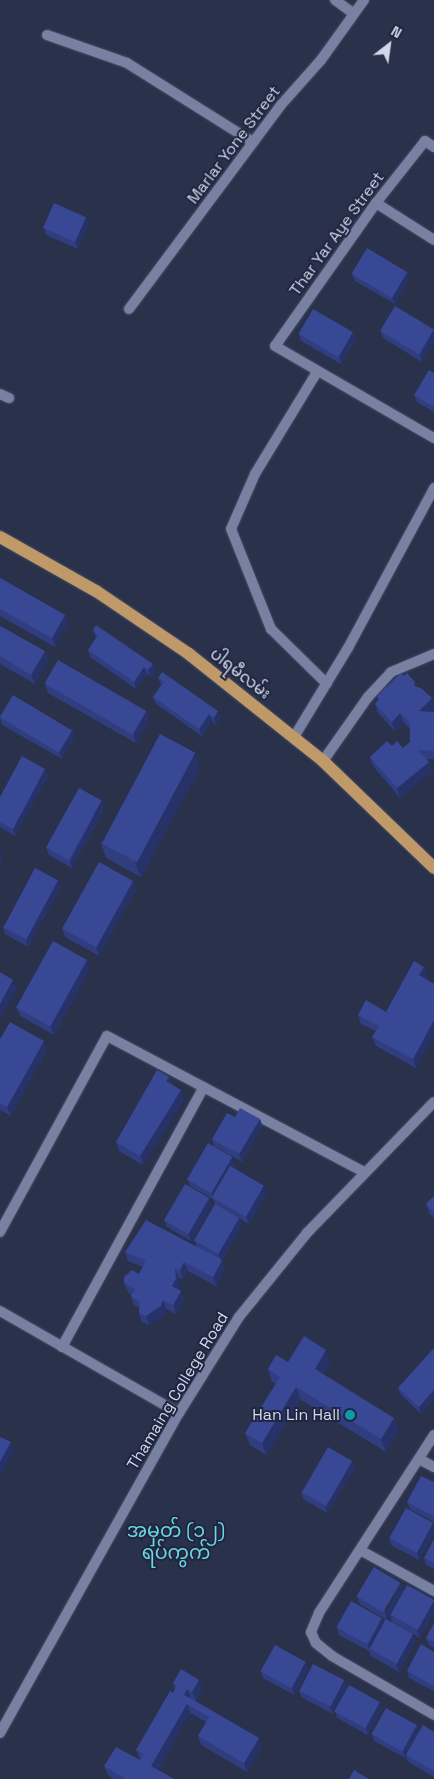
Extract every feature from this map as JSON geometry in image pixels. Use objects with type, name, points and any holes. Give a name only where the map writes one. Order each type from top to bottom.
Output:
[{"type":"main road","name":"ပါရမီလမ်း","points":[[0,537],[119,606],[189,654],[323,761],[434,868]]},
{"type":"street","points":[[335,0],[353,13]]},
{"type":"street","name":"Marlar Yone Street","points":[[128,309],[281,105],[322,60],[353,13],[364,0]]},
{"type":"street","points":[[47,35],[127,63],[253,142]]},
{"type":"street","name":"Thar Yar Aye Street","points":[[316,372],[275,346],[376,203],[430,144]]},
{"type":"street","points":[[376,203],[434,240]]},
{"type":"street","points":[[327,684],[271,629],[231,529],[254,474],[316,372],[434,438]]},
{"type":"street","points":[[294,737],[327,684],[434,488]]},
{"type":"street","points":[[323,761],[368,697],[391,672],[434,654]]},
{"type":"street","points":[[0,1232],[107,1036],[364,1172]]},
{"type":"street","points":[[62,1347],[204,1087]]},
{"type":"street","name":"Thamaing College Road","points":[[0,1733],[179,1413],[239,1318],[302,1240],[364,1172],[434,1102]]},
{"type":"street","points":[[0,1311],[179,1413]]},
{"type":"street","points":[[434,1435],[319,1613],[310,1632],[316,1643],[332,1656],[434,1715]]},
{"type":"street","points":[[419,1459],[434,1467]]},
{"type":"street","points":[[360,1550],[434,1591]]},
{"type":"building","points":[[54,203],[86,217],[75,242],[43,228]]},
{"type":"building","points":[[367,248],[407,272],[392,298],[352,274]]},
{"type":"building","points":[[395,306],[434,329],[419,354],[380,331]]},
{"type":"building","points":[[313,309],[353,332],[338,357],[298,334]]},
{"type":"building","points":[[429,370],[434,373],[434,407],[414,395]]},
{"type":"building","points":[[0,578],[65,615],[52,638],[0,609]]},
{"type":"building","points":[[96,625],[153,664],[148,670],[144,667],[134,682],[88,650],[98,635],[93,630]]},
{"type":"building","points":[[0,626],[45,651],[31,675],[0,656]]},
{"type":"building","points":[[58,660],[146,711],[133,734],[44,683]]},
{"type":"building","points":[[162,672],[218,711],[214,718],[209,714],[199,729],[153,697],[164,682],[158,678]]},
{"type":"building","points":[[401,673],[404,676],[407,673],[415,682],[414,686],[421,688],[432,698],[419,711],[434,712],[434,751],[418,750],[429,762],[397,788],[370,757],[387,741],[392,746],[397,741],[403,748],[410,742],[410,723],[400,713],[392,722],[375,704],[379,699],[377,696]]},
{"type":"building","points":[[13,695],[72,731],[59,753],[0,718]]},
{"type":"building","points":[[160,734],[195,753],[137,862],[102,843]]},
{"type":"building","points":[[22,756],[45,769],[13,829],[0,822],[0,797]]},
{"type":"building","points":[[79,788],[102,801],[69,860],[46,847]]},
{"type":"building","points":[[99,862],[133,881],[96,947],[62,928]]},
{"type":"building","points":[[35,868],[58,880],[27,939],[4,927]]},
{"type":"building","points":[[53,941],[87,960],[50,1026],[16,1007]]},
{"type":"building","points":[[414,961],[424,967],[419,975],[434,984],[434,1020],[413,1059],[372,1037],[379,1026],[358,1015],[366,1000],[386,1012]]},
{"type":"building","points":[[0,972],[13,980],[0,1004]]},
{"type":"building","points":[[10,1022],[44,1041],[7,1107],[0,1103],[0,1039]]},
{"type":"building","points":[[157,1070],[169,1077],[166,1081],[181,1090],[140,1156],[116,1142]]},
{"type":"building","points":[[240,1108],[260,1119],[239,1154],[212,1139],[227,1113],[235,1117]]},
{"type":"building","points":[[208,1143],[232,1157],[211,1193],[187,1179]]},
{"type":"building","points":[[230,1166],[264,1186],[246,1217],[212,1197]]},
{"type":"building","points":[[185,1184],[209,1198],[188,1234],[164,1220]]},
{"type":"building","points":[[434,1196],[434,1212],[426,1204]]},
{"type":"building","points":[[215,1204],[239,1218],[218,1254],[194,1240]]},
{"type":"building","points":[[146,1220],[222,1260],[213,1277],[184,1262],[180,1270],[175,1268],[176,1279],[172,1286],[181,1291],[173,1305],[163,1300],[161,1306],[146,1316],[139,1313],[140,1302],[131,1296],[135,1289],[124,1283],[124,1277],[132,1270],[139,1274],[146,1260],[125,1252]]},
{"type":"building","name":"Han Lin Hall","points":[[304,1336],[326,1350],[315,1369],[394,1418],[381,1439],[296,1387],[262,1443],[245,1433],[280,1377],[268,1369],[276,1355],[288,1362]]},
{"type":"building","points":[[433,1349],[434,1390],[419,1407],[398,1388]]},
{"type":"building","points":[[0,1437],[11,1442],[0,1462]]},
{"type":"building","points":[[328,1447],[352,1461],[326,1506],[302,1492]]},
{"type":"building","points":[[421,1476],[434,1482],[434,1516],[407,1502]]},
{"type":"building","points":[[406,1508],[433,1523],[417,1553],[390,1538]]},
{"type":"building","points":[[434,1539],[434,1563],[424,1558]]},
{"type":"building","points":[[374,1567],[401,1583],[383,1612],[356,1596]]},
{"type":"building","points":[[407,1585],[434,1600],[418,1630],[391,1615]]},
{"type":"building","points":[[351,1601],[382,1618],[367,1644],[336,1627]]},
{"type":"building","points":[[386,1619],[413,1634],[397,1664],[370,1649]]},
{"type":"building","points":[[434,1623],[434,1642],[426,1638]]},
{"type":"building","points":[[421,1644],[434,1652],[434,1686],[407,1671]]},
{"type":"building","points":[[275,1645],[306,1662],[291,1688],[260,1671]]},
{"type":"building","points":[[313,1664],[344,1680],[331,1707],[299,1691]]},
{"type":"building","points":[[181,1669],[199,1680],[192,1692],[187,1689],[184,1695],[259,1738],[244,1763],[198,1736],[209,1717],[187,1704],[151,1766],[174,1779],[126,1779],[104,1766],[116,1747],[140,1760],[143,1754],[136,1750],[170,1691],[173,1693],[177,1685],[173,1683]]},
{"type":"building","points":[[349,1685],[380,1702],[365,1728],[334,1711]]},
{"type":"building","points":[[386,1708],[417,1725],[402,1751],[371,1734]]},
{"type":"building","points":[[423,1725],[434,1732],[434,1771],[406,1755]]},
{"type":"building","points":[[354,1770],[369,1779],[349,1779]]},
{"type":"place","name":"Han Lin Hall","points":[[350,1415]]},
{"type":"district","name":"အမှတ် (၁၂) ရပ်ကွက်","points":[[176,1542]]}]
